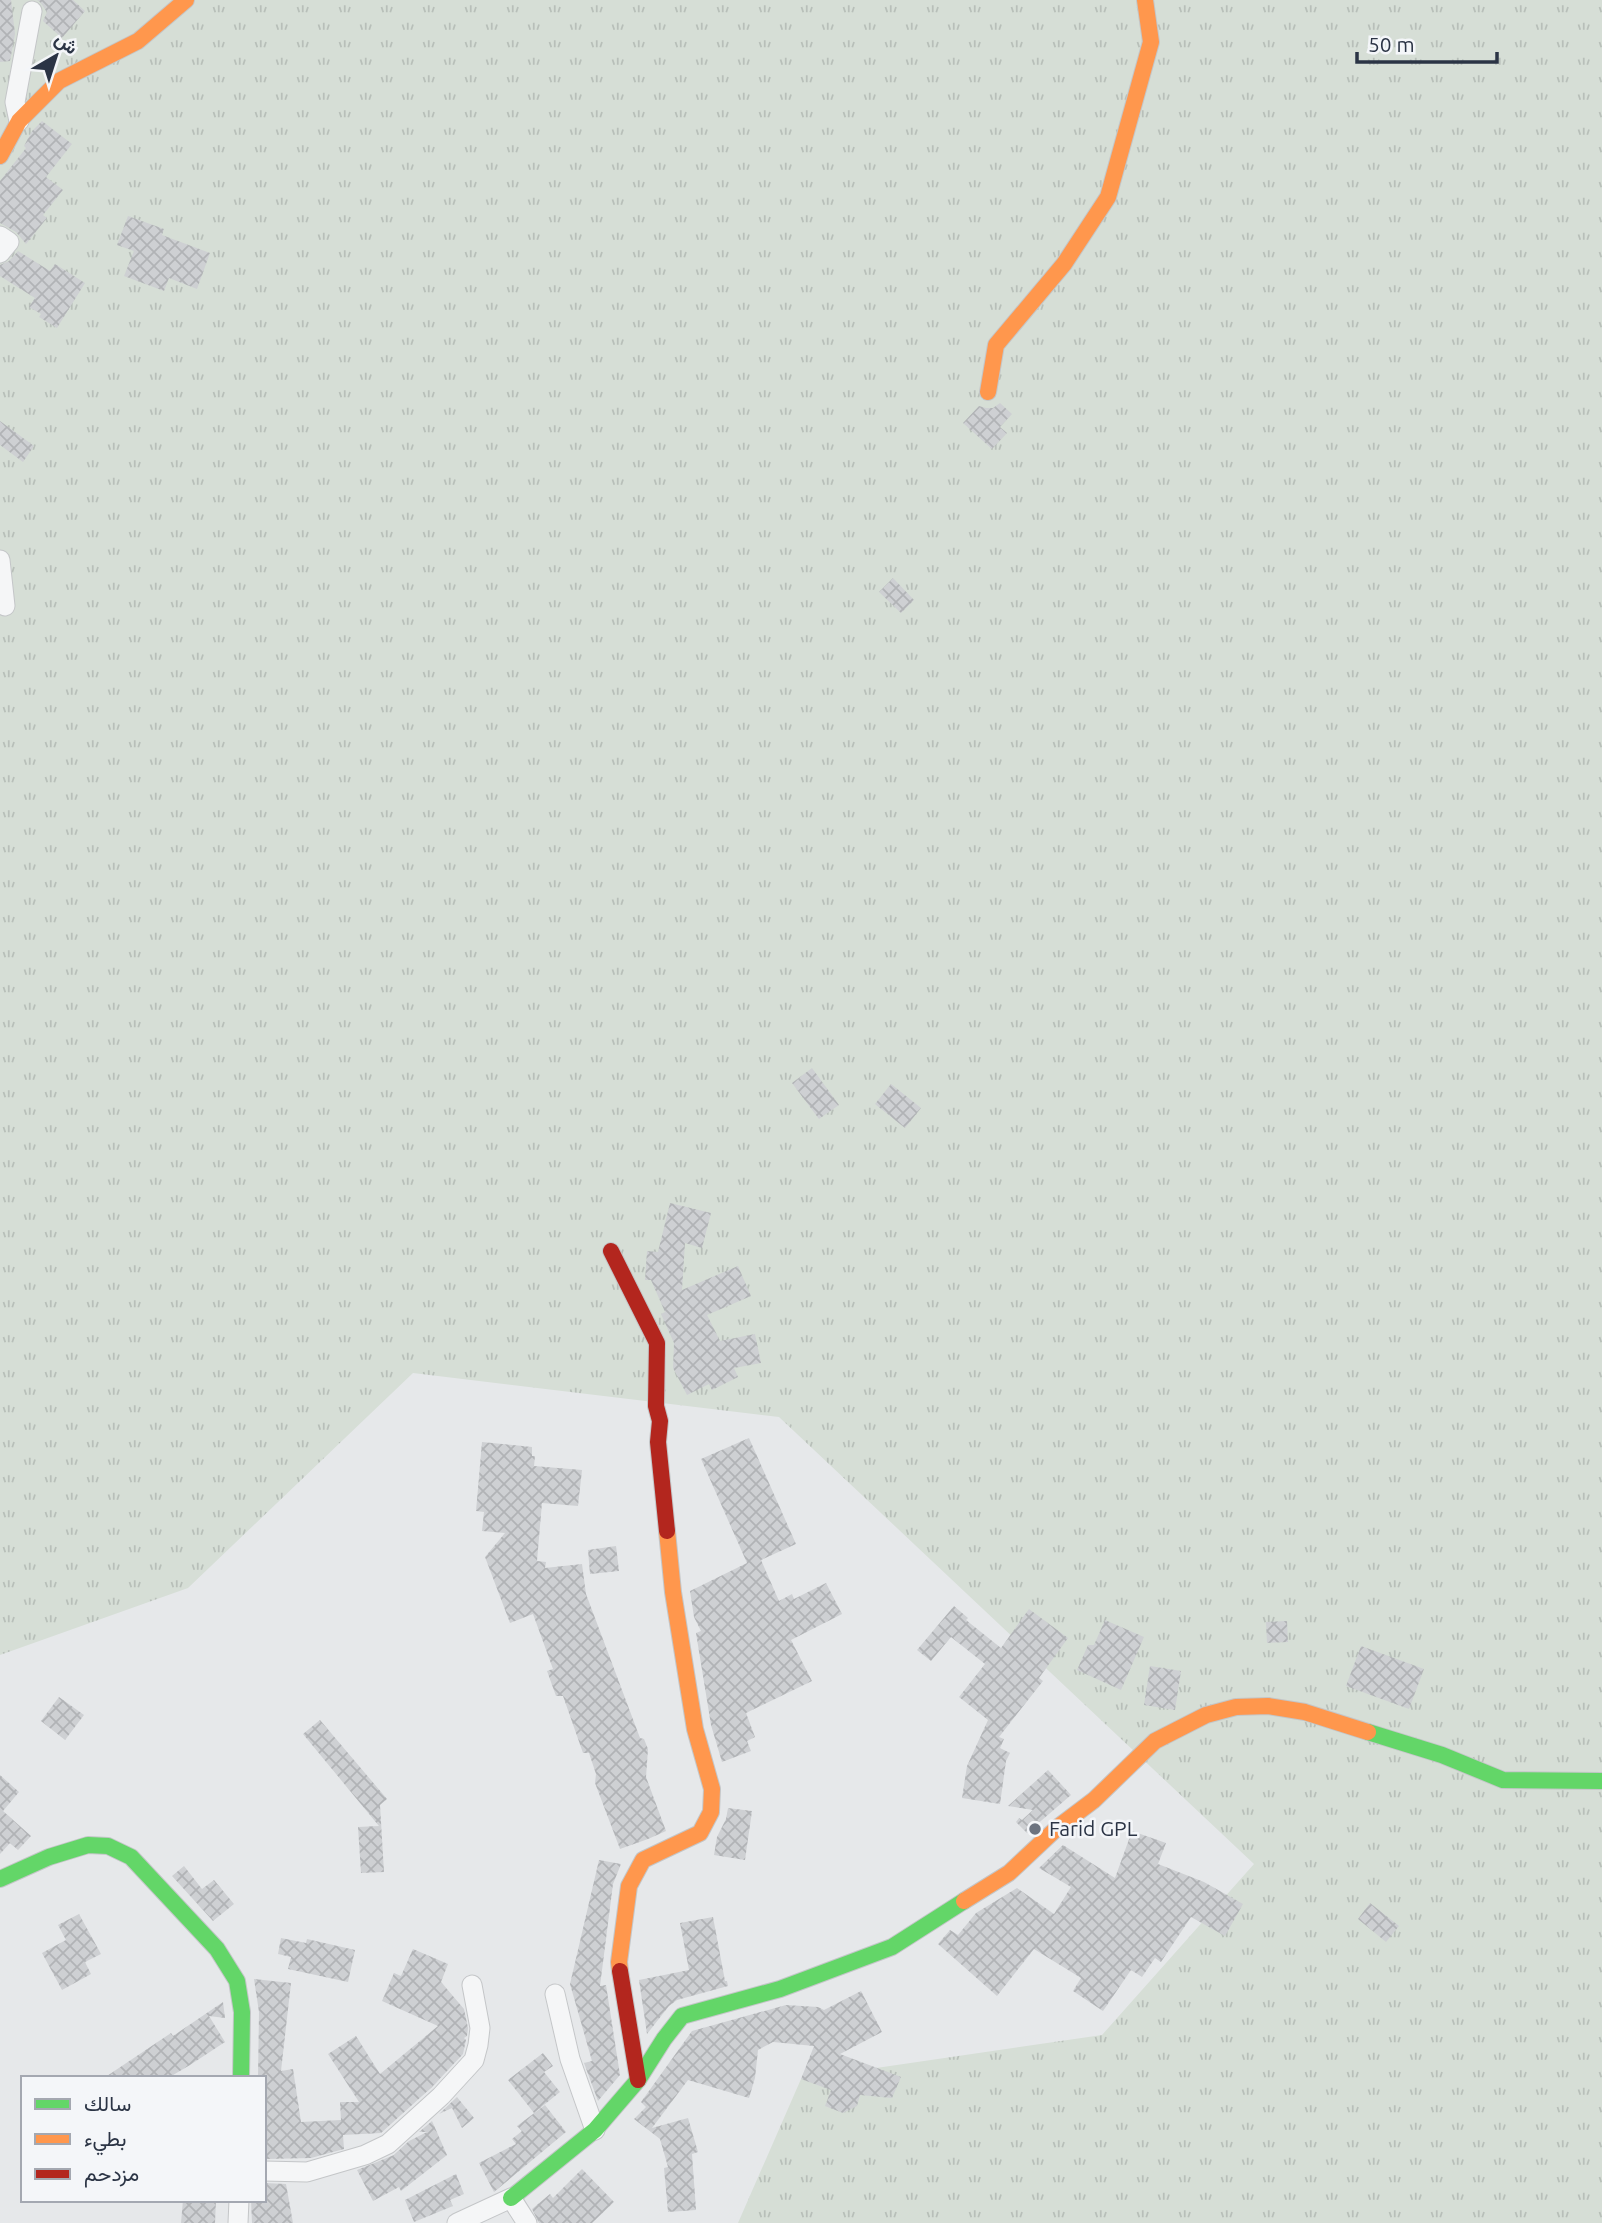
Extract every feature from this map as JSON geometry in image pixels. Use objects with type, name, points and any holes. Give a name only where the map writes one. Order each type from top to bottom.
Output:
[{"type":"street","points":[[0,156],[19,121],[59,82],[138,41],[186,0]]},
{"type":"street","points":[[988,392],[996,345],[1064,264],[1108,197],[1151,41],[1145,0]]},
{"type":"street","points":[[19,121],[15,102],[32,11]]},
{"type":"street","points":[[0,236],[9,242],[0,253]]},
{"type":"street","points":[[0,560],[5,606]]},
{"type":"street","points":[[611,1251],[657,1343],[656,1406],[660,1421],[658,1442],[673,1592],[695,1729],[712,1789],[710,1812],[700,1833],[643,1860],[629,1886],[619,1962],[638,2080]]},
{"type":"street","points":[[457,2223],[511,2198],[595,2130],[638,2080],[682,2016],[780,1989],[892,1947],[1009,1873],[1057,1828],[1094,1800],[1155,1741],[1206,1715],[1236,1707],[1258,1706],[1305,1712],[1442,1755],[1503,1780],[1602,1781]]},
{"type":"street","points":[[0,1879],[74,1848],[88,1845],[118,1849],[131,1857],[217,1949],[237,1981],[242,2012],[241,2076]]},
{"type":"street","points":[[266,2171],[307,2172],[365,2155],[388,2144],[441,2096],[474,2060],[480,2028],[471,1985]]},
{"type":"street","points":[[555,1994],[570,2059],[595,2130]]},
{"type":"street","points":[[511,2198],[527,2223]]},
{"type":"street","points":[[238,2223],[239,2202]]},
{"type":"green space","points":[[0,0],[1602,0],[1602,2223],[738,2223],[801,2079],[1102,2035],[1254,1864],[779,1417],[413,1373],[188,1588],[0,1655]]},
{"type":"building","points":[[0,0],[11,0],[15,34],[10,61],[0,62]]},
{"type":"building","points":[[37,0],[73,0],[85,11],[62,38],[43,21],[47,12]]},
{"type":"building","points":[[42,121],[72,144],[46,177],[63,190],[43,215],[47,218],[26,244],[16,232],[0,223],[0,181],[26,148],[24,146],[32,131]]},
{"type":"building","points":[[128,216],[164,229],[162,235],[210,253],[197,289],[169,278],[164,291],[124,276],[134,251],[117,245]]},
{"type":"building","points":[[18,251],[50,271],[55,264],[85,283],[57,328],[29,307],[35,298],[0,276],[0,265],[9,261]]},
{"type":"building","points":[[1000,403],[1012,414],[1000,427],[1007,433],[992,449],[963,423],[979,406],[993,408]]},
{"type":"building","points":[[0,421],[34,446],[23,462],[0,445]]},
{"type":"building","points":[[893,578],[914,600],[901,613],[879,592]]},
{"type":"building","points":[[812,1068],[839,1105],[819,1119],[792,1083]]},
{"type":"building","points":[[891,1084],[921,1108],[905,1128],[875,1104]]},
{"type":"building","points":[[670,1203],[711,1213],[702,1248],[685,1243],[682,1290],[738,1266],[751,1296],[707,1315],[720,1341],[755,1334],[761,1363],[734,1368],[738,1377],[712,1390],[709,1384],[687,1395],[673,1368],[674,1343],[661,1314],[665,1312],[651,1280],[645,1280],[647,1251],[658,1252]]},
{"type":"building","points":[[749,1438],[796,1544],[761,1560],[779,1601],[792,1594],[794,1599],[826,1583],[842,1614],[791,1640],[812,1681],[746,1713],[755,1737],[747,1741],[751,1751],[722,1762],[711,1725],[696,1633],[701,1631],[694,1617],[690,1591],[747,1563],[701,1459]]},
{"type":"building","points":[[482,1442],[532,1447],[534,1466],[582,1470],[578,1506],[542,1503],[537,1561],[546,1562],[545,1568],[582,1564],[586,1594],[640,1738],[644,1739],[648,1749],[646,1777],[666,1831],[620,1849],[595,1783],[596,1774],[589,1753],[583,1753],[563,1696],[556,1696],[547,1671],[553,1669],[533,1614],[510,1623],[485,1557],[505,1533],[482,1531],[484,1512],[476,1511]]},
{"type":"building","points":[[616,1546],[619,1571],[590,1574],[588,1550]]},
{"type":"building","points":[[954,1606],[968,1618],[966,1620],[1001,1648],[1029,1609],[1068,1638],[1039,1678],[1043,1681],[999,1737],[1004,1739],[1000,1748],[1010,1753],[1006,1761],[1000,1804],[962,1798],[967,1766],[988,1720],[959,1697],[985,1664],[951,1637],[931,1661],[917,1650]]},
{"type":"building","points":[[1105,1620],[1144,1637],[1121,1690],[1077,1670],[1088,1645],[1094,1645]]},
{"type":"building","points":[[1287,1621],[1288,1642],[1267,1643],[1266,1622]]},
{"type":"building","points":[[1361,1646],[1424,1669],[1409,1709],[1346,1686]]},
{"type":"building","points":[[1150,1666],[1181,1671],[1175,1710],[1144,1705]]},
{"type":"building","points":[[59,1697],[84,1715],[65,1740],[41,1721]]},
{"type":"building","points":[[320,1720],[387,1799],[380,1805],[384,1872],[361,1873],[358,1827],[379,1826],[303,1734]]},
{"type":"building","points":[[1048,1770],[1071,1795],[1027,1833],[1016,1822],[1033,1810],[1008,1806]]},
{"type":"building","points":[[0,1775],[19,1792],[3,1811],[31,1836],[18,1850],[10,1843],[0,1854]]},
{"type":"building","points":[[728,1808],[752,1811],[745,1860],[714,1855],[717,1837]]},
{"type":"building","points":[[1132,1831],[1166,1843],[1158,1864],[1204,1882],[1243,1904],[1225,1936],[1191,1917],[1161,1962],[1155,1958],[1142,1977],[1131,1970],[1103,2011],[1073,1991],[1081,1978],[1034,1949],[997,1996],[938,1944],[950,1930],[958,1935],[976,1913],[1017,1888],[1054,1914],[1071,1887],[1039,1868],[1063,1845],[1115,1878]]},
{"type":"building","points":[[599,1860],[621,1864],[613,1884],[600,1986],[606,1985],[620,2075],[598,2101],[584,2063],[592,2061],[570,1984]]},
{"type":"building","points":[[184,1866],[202,1889],[214,1880],[234,1904],[213,1921],[172,1876]]},
{"type":"building","points":[[1370,1903],[1399,1926],[1386,1942],[1358,1919]]},
{"type":"building","points":[[79,1914],[101,1954],[85,1962],[91,1974],[62,1990],[42,1953],[66,1940],[58,1925]]},
{"type":"building","points":[[713,1917],[728,1986],[677,2000],[647,2034],[639,1980],[689,1970],[680,1923]]},
{"type":"building","points":[[281,1938],[306,1943],[307,1939],[355,1950],[348,1982],[288,1969],[291,1957],[278,1954]]},
{"type":"building","points":[[413,1949],[448,1964],[441,1982],[464,2009],[468,2028],[463,2054],[432,2087],[381,2133],[343,2135],[344,2149],[311,2158],[267,2159],[266,2076],[258,2076],[259,2012],[254,1979],[291,1983],[281,2071],[293,2069],[301,2122],[341,2120],[340,2102],[359,2102],[328,2054],[356,2036],[380,2074],[438,2026],[382,2001],[394,1973],[401,1976]]},
{"type":"building","points":[[861,1991],[882,2032],[840,2054],[901,2077],[892,2098],[860,2095],[857,2106],[843,2113],[825,2106],[831,2090],[801,2079],[814,2046],[773,2042],[758,2050],[755,2078],[749,2098],[688,2080],[652,2128],[688,2118],[698,2152],[692,2154],[696,2210],[668,2212],[664,2168],[668,2167],[660,2139],[634,2119],[646,2107],[641,2102],[692,2031],[786,2005],[818,2007],[824,2010]]},
{"type":"building","points":[[223,2002],[225,2018],[209,2016],[225,2042],[190,2065],[171,2076],[107,2076],[171,2033],[173,2036]]},
{"type":"building","points":[[543,2053],[553,2066],[544,2072],[560,2092],[534,2113],[508,2080]]},
{"type":"building","points":[[457,2097],[474,2118],[462,2128],[452,2108],[439,2114]]},
{"type":"building","points":[[545,2105],[566,2132],[494,2192],[479,2163],[516,2144],[512,2139],[522,2131],[517,2126]]},
{"type":"building","points":[[432,2121],[447,2155],[401,2191],[399,2187],[373,2201],[357,2170],[394,2155],[409,2141],[427,2132],[419,2132]]},
{"type":"building","points":[[582,2169],[614,2202],[592,2223],[539,2223],[532,2209],[550,2194],[553,2198]]},
{"type":"building","points":[[456,2174],[464,2194],[450,2200],[453,2206],[414,2222],[405,2200]]},
{"type":"building","points":[[266,2183],[286,2184],[293,2223],[252,2223],[251,2202],[266,2202]]},
{"type":"building","points":[[183,2202],[216,2202],[215,2223],[181,2223]]},
{"type":"traffic: fast","points":[[1368,1732],[1442,1755],[1503,1780],[1602,1781]]},
{"type":"traffic: fast","points":[[0,1879],[49,1857],[88,1845],[108,1846],[131,1857],[217,1949],[237,1981],[242,2012],[241,2076]]},
{"type":"traffic: fast","points":[[511,2198],[595,2130],[638,2080],[682,2016],[780,1989],[892,1947],[964,1901]]},
{"type":"traffic: slow","points":[[0,156],[19,121],[59,81],[138,41],[186,0]]},
{"type":"traffic: slow","points":[[988,392],[996,345],[1064,264],[1108,197],[1151,42],[1145,0]]},
{"type":"traffic: slow","points":[[620,1971],[629,1886],[643,1860],[700,1833],[711,1812],[712,1789],[695,1729],[673,1592],[667,1531]]},
{"type":"traffic: slow","points":[[964,1901],[1009,1873],[1057,1828],[1094,1800],[1155,1741],[1206,1715],[1236,1707],[1268,1706],[1305,1712],[1368,1732]]},
{"type":"traffic: jam","points":[[611,1251],[657,1343],[656,1406],[660,1421],[658,1442],[667,1531]]},
{"type":"traffic: jam","points":[[620,1971],[638,2080]]},
{"type":"place","name":"Farid GPL","points":[[1035,1829]]}]
